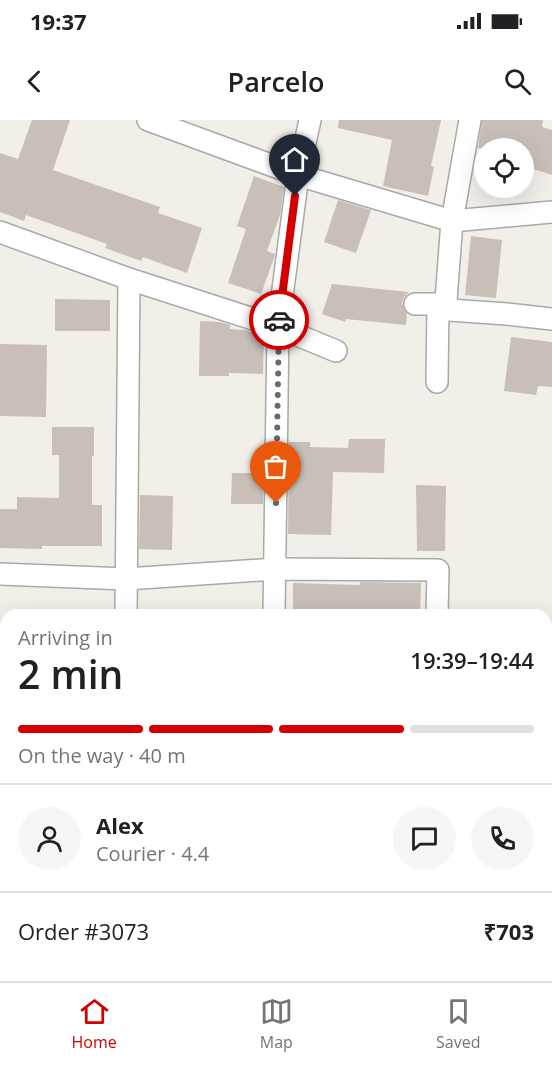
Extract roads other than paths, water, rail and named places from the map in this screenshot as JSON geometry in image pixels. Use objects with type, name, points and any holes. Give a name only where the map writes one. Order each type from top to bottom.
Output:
[{"type":"street","points":[[274,609],[278,327],[298,174],[310,120]]},
{"type":"street","points":[[437,382],[442,302],[452,221],[470,120]]},
{"type":"street","points":[[156,122],[298,174],[452,221],[552,212]]},
{"type":"street","points":[[0,232],[129,279],[278,327],[336,351]]},
{"type":"street","points":[[126,609],[129,279]]},
{"type":"street","points":[[415,304],[442,302]]},
{"type":"street","points":[[442,302],[449,310],[552,319]]},
{"type":"street","points":[[0,574],[126,579],[275,569],[438,570],[437,609]]}]
